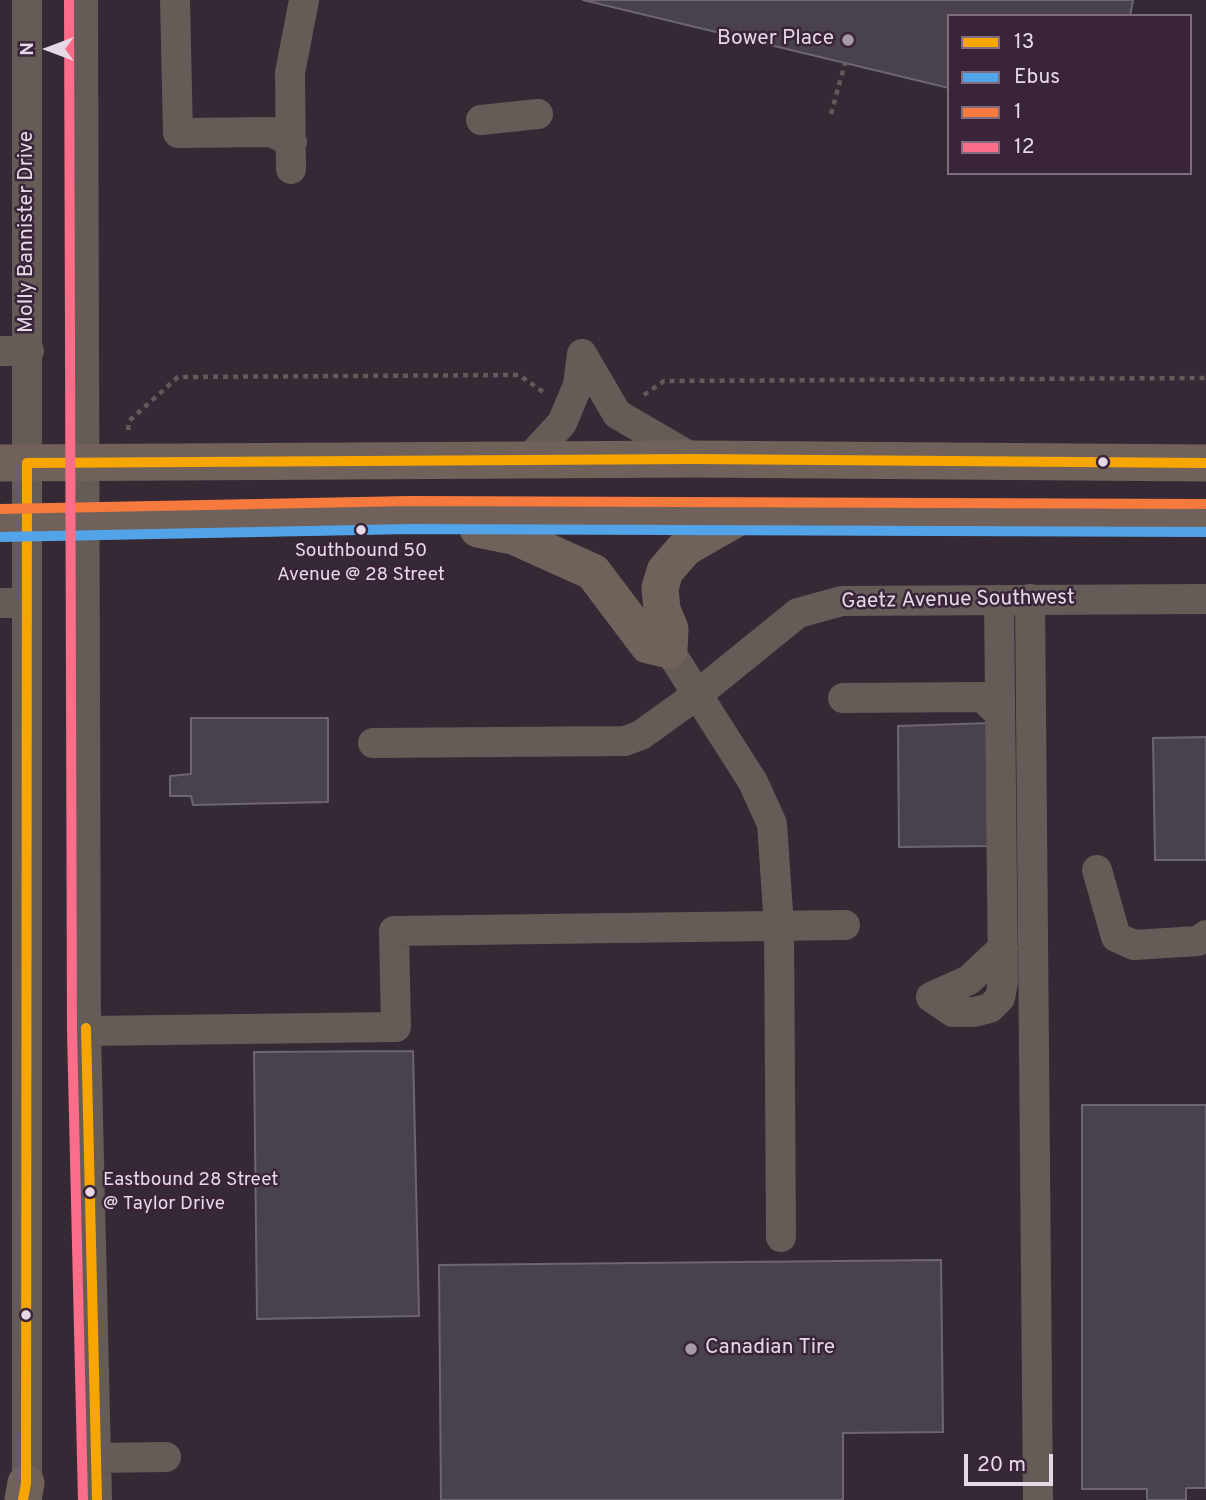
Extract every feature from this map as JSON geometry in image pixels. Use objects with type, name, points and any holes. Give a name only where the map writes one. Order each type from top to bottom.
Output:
[{"type":"main road","points":[[14,463],[694,459],[1206,463]]},
{"type":"main road","points":[[13,523],[411,515],[1206,518]]},
{"type":"main road","points":[[411,515],[513,536],[593,572],[648,645],[669,650],[670,629],[662,610],[660,588],[666,571],[685,548],[740,517]]},
{"type":"street","name":"Molly Bannister Drive","points":[[25,1494],[13,1054],[13,523],[14,351],[27,0]]},
{"type":"street","points":[[83,0],[86,1031],[97,1500]]},
{"type":"street","points":[[175,0],[177,133],[271,132],[291,155],[290,74],[304,0]]},
{"type":"street","points":[[481,120],[538,114]]},
{"type":"street","points":[[528,460],[562,423],[573,402],[582,354],[617,414],[694,459]]},
{"type":"street","points":[[1030,599],[1038,1500]]},
{"type":"street","points":[[931,997],[953,1012],[990,1008],[1000,998],[1003,982],[999,600]]},
{"type":"street","name":"Gaetz Avenue Southwest","points":[[373,743],[625,741],[641,735],[698,694],[798,613],[842,601],[1206,600]]},
{"type":"street","points":[[669,650],[752,782],[772,824],[779,926],[781,1237]]},
{"type":"street","points":[[842,698],[982,697],[1000,714]]},
{"type":"street","points":[[1097,870],[1116,937],[1133,945],[1198,942],[1206,936]]},
{"type":"street","points":[[86,1031],[396,1027],[394,931],[845,925]]},
{"type":"street","points":[[96,1458],[166,1457]]},
{"type":"path","points":[[831,114],[845,63]]},
{"type":"path","points":[[129,421],[178,377],[519,375],[554,400],[573,402]]},
{"type":"path","points":[[617,414],[664,381],[1206,379]]},
{"type":"building","name":"Bower Place","points":[[583,0],[1133,0],[1130,14],[947,14],[947,88]]},
{"type":"building","points":[[191,718],[328,718],[328,802],[193,805],[191,796],[170,796],[170,776],[191,774]]},
{"type":"building","points":[[992,723],[990,846],[899,847],[898,726]]},
{"type":"building","points":[[1206,737],[1206,860],[1155,860],[1153,738]]},
{"type":"building","points":[[413,1051],[419,1316],[257,1319],[254,1052]]},
{"type":"building","points":[[1082,1105],[1206,1105],[1206,1488],[1186,1488],[1186,1500],[1147,1500],[1147,1489],[1082,1489]]},
{"type":"building","name":"Canadian Tire","points":[[941,1260],[943,1432],[843,1433],[843,1500],[441,1500],[439,1265]]},
{"type":"transit line","name":"12","points":[[69,0],[72,1031],[83,1500]]},
{"type":"transit line","name":"13","points":[[23,1500],[26,1483],[27,463],[694,459],[1206,463]]},
{"type":"transit line","name":"1","points":[[0,509],[411,501],[1206,504]]},
{"type":"transit line","name":"Ebus","points":[[0,537],[411,529],[1206,532]]},
{"type":"transit line","name":"13","points":[[86,1028],[97,1500]]},
{"type":"place","name":"Bower Place","points":[[848,40]]},
{"type":"place","name":"Southbound 50 Avenue @ 28 Street","points":[[361,530]]},
{"type":"place","name":"Eastbound 28 Street @ Taylor Drive","points":[[90,1192]]},
{"type":"place","name":"Canadian Tire","points":[[691,1349]]}]
